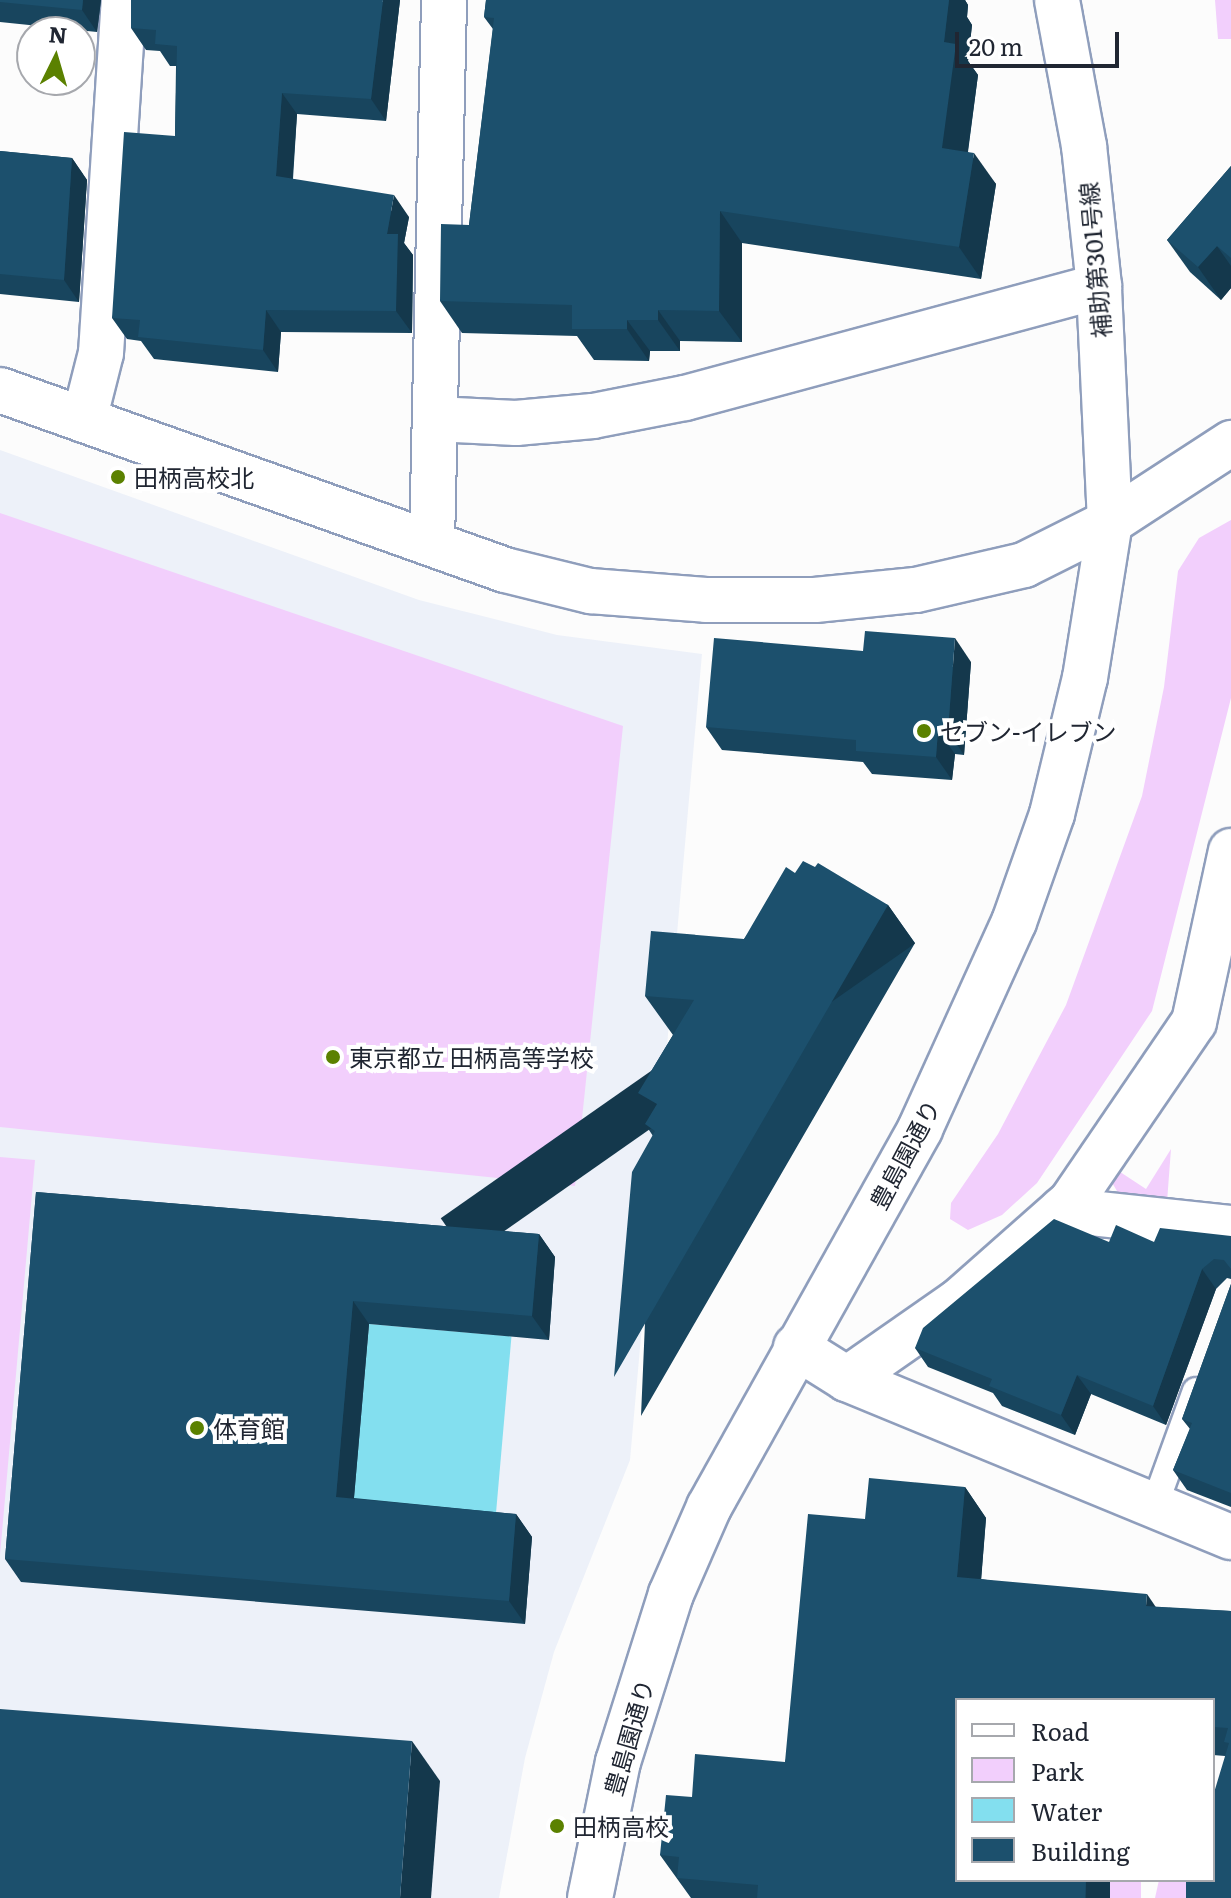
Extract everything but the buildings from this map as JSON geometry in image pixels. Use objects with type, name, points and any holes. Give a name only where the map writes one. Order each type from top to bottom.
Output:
[{"type":"street","points":[[84,420],[101,353],[124,0]]},
{"type":"street","points":[[432,543],[444,0]]},
{"type":"street","name":"補助第301号線","points":[[1057,0],[1084,146],[1099,286],[1110,522]]},
{"type":"street","points":[[435,419],[516,423],[657,404],[1099,286]]},
{"type":"street","points":[[0,390],[505,570],[590,591],[706,600],[815,600],[916,590],[1024,565],[1110,522],[1231,443]]},
{"type":"street","name":"豊島園通り","points":[[590,1898],[618,1762],[671,1594],[709,1507],[920,1129],[1014,922],[1052,814],[1085,678],[1110,522]]},
{"type":"street","points":[[847,1379],[959,1301],[1062,1210],[1194,1022],[1231,851]]},
{"type":"street","points":[[1062,1210],[1231,1228]]},
{"type":"street","points":[[796,1347],[847,1379],[1231,1537]]},
{"type":"lane","points":[[1155,1504],[1204,1369]]},
{"type":"shaded area","name":"東京都立 田柄高等学校","points":[[0,450],[419,600],[557,635],[702,654],[630,1460],[554,1652],[525,1758],[499,1898],[0,1898]]},
{"type":"green space","points":[[1215,0],[1231,0],[1231,39],[1218,39]]},
{"type":"green space","points":[[0,513],[623,726],[575,1186],[0,1127]]},
{"type":"green space","points":[[1231,520],[1231,698],[1152,1011],[1037,1183],[1002,1215],[968,1230],[950,1219],[951,1203],[998,1134],[1066,1005],[1142,796],[1164,687],[1178,571],[1199,538]]},
{"type":"green space","points":[[1171,1149],[1167,1202],[1120,1196],[1105,1171],[1111,1166],[1146,1189]]},
{"type":"green space","points":[[0,1157],[35,1160],[0,1555]]},
{"type":"green space","points":[[1110,1882],[1141,1882],[1141,1898],[1110,1898]]},
{"type":"green space","points":[[1159,1882],[1211,1882],[1203,1898],[1155,1898]]},
{"type":"water","points":[[369,1324],[511,1336],[494,1533],[352,1520]]},
{"type":"place","name":"田柄高校北","points":[[118,477]]},
{"type":"place","name":"セブン-イレブン","points":[[924,731]]},
{"type":"place","name":"東京都立 田柄高等学校","points":[[333,1057]]},
{"type":"place","name":"体育館","points":[[197,1428]]},
{"type":"place","name":"田柄高校","points":[[557,1826]]}]
